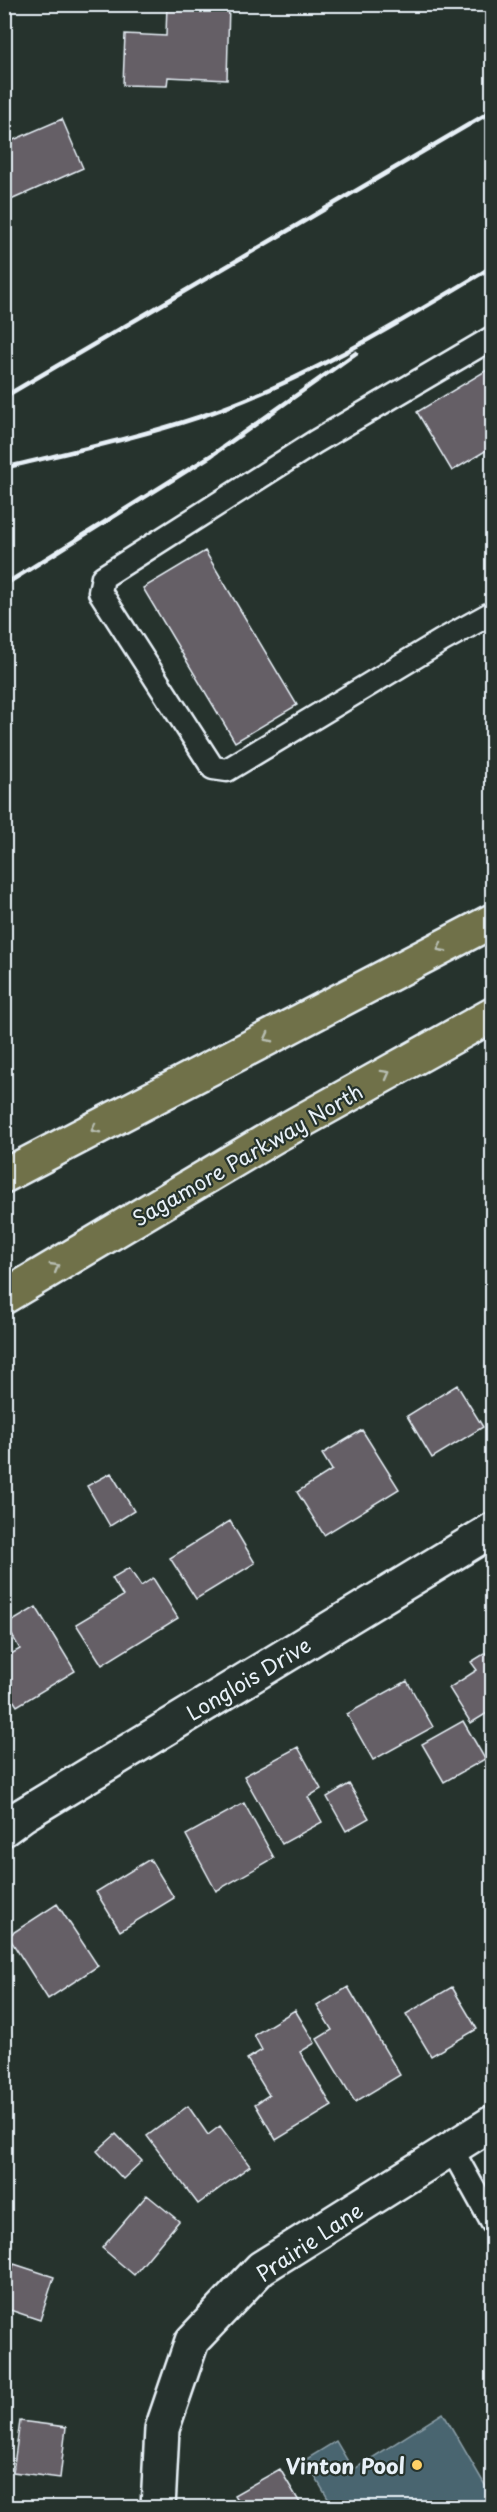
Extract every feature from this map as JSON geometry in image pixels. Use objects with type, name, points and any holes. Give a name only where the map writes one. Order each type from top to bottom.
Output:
[{"type":"main road","points":[[4,1176],[492,921]]},
{"type":"main road","name":"Sagamore Parkway North","points":[[4,1298],[273,1137],[492,1015]]},
{"type":"street","name":"Longlois Drive","points":[[4,1829],[33,1808],[492,1530]]},
{"type":"street","name":"Prairie Lane","points":[[158,2508],[162,2429],[192,2341],[261,2268],[492,2123]]},
{"type":"lane","points":[[492,338],[315,442],[103,577],[100,592],[213,768],[227,770],[492,613]]},
{"type":"lane","points":[[451,2148],[492,2222]]},
{"type":"water","name":"Vinton Pool","points":[[443,2413],[492,2497],[492,2507],[333,2507],[305,2460],[336,2441],[353,2470]]},
{"type":"building","points":[[167,4],[229,4],[227,80],[168,77],[167,86],[123,85],[125,34],[166,36]]},
{"type":"building","points":[[62,119],[83,168],[4,203],[4,144]]},
{"type":"building","points":[[492,367],[492,447],[452,471],[417,412]]},
{"type":"building","points":[[205,551],[297,705],[235,742],[143,588]]},
{"type":"building","points":[[457,1385],[483,1427],[432,1458],[407,1416]]},
{"type":"building","points":[[362,1430],[399,1489],[324,1535],[297,1492],[332,1470],[322,1454]]},
{"type":"building","points":[[111,1473],[134,1511],[110,1526],[87,1486]]},
{"type":"building","points":[[230,1521],[255,1563],[196,1599],[170,1558]]},
{"type":"building","points":[[129,1568],[141,1586],[153,1578],[178,1618],[102,1665],[76,1624],[123,1596],[112,1578]]},
{"type":"building","points":[[36,1607],[75,1671],[17,1706],[4,1686],[4,1658],[20,1649],[6,1625]]},
{"type":"building","points":[[492,1649],[492,1710],[471,1723],[449,1688],[477,1670],[471,1662]]},
{"type":"building","points":[[407,1681],[433,1727],[373,1760],[347,1714]]},
{"type":"building","points":[[463,1721],[485,1759],[444,1782],[422,1744]]},
{"type":"building","points":[[298,1747],[321,1789],[308,1797],[322,1822],[282,1844],[244,1776]]},
{"type":"building","points":[[349,1784],[369,1818],[346,1831],[327,1797]]},
{"type":"building","points":[[244,1803],[274,1858],[216,1891],[186,1835]]},
{"type":"building","points":[[150,1859],[174,1898],[120,1931],[96,1892]]},
{"type":"building","points":[[57,1904],[98,1966],[48,1999],[8,1936]]},
{"type":"building","points":[[348,1987],[400,2075],[355,2102],[317,2039],[332,2030],[317,2006]]},
{"type":"building","points":[[452,1987],[477,2029],[431,2056],[406,2014]]},
{"type":"building","points":[[295,2010],[315,2043],[300,2052],[332,2106],[276,2140],[255,2104],[269,2095],[247,2059],[262,2050],[254,2035]]},
{"type":"building","points":[[188,2106],[208,2135],[220,2126],[250,2166],[198,2204],[147,2136]]},
{"type":"building","points":[[116,2134],[142,2161],[123,2179],[97,2151]]},
{"type":"building","points":[[147,2195],[179,2221],[134,2275],[102,2248]]},
{"type":"building","points":[[14,2264],[54,2277],[40,2320],[4,2308],[4,2294]]},
{"type":"building","points":[[20,2421],[66,2427],[60,2478],[13,2472]]},
{"type":"building","points":[[280,2469],[303,2508],[242,2508],[234,2495]]},
{"type":"railway","points":[[4,397],[492,111]]},
{"type":"railway","points":[[4,468],[151,432],[238,403],[350,350],[492,267]]},
{"type":"railway","points":[[4,585],[212,455],[356,353]]},
{"type":"place","name":"Vinton Pool","points":[[417,2465]]}]
